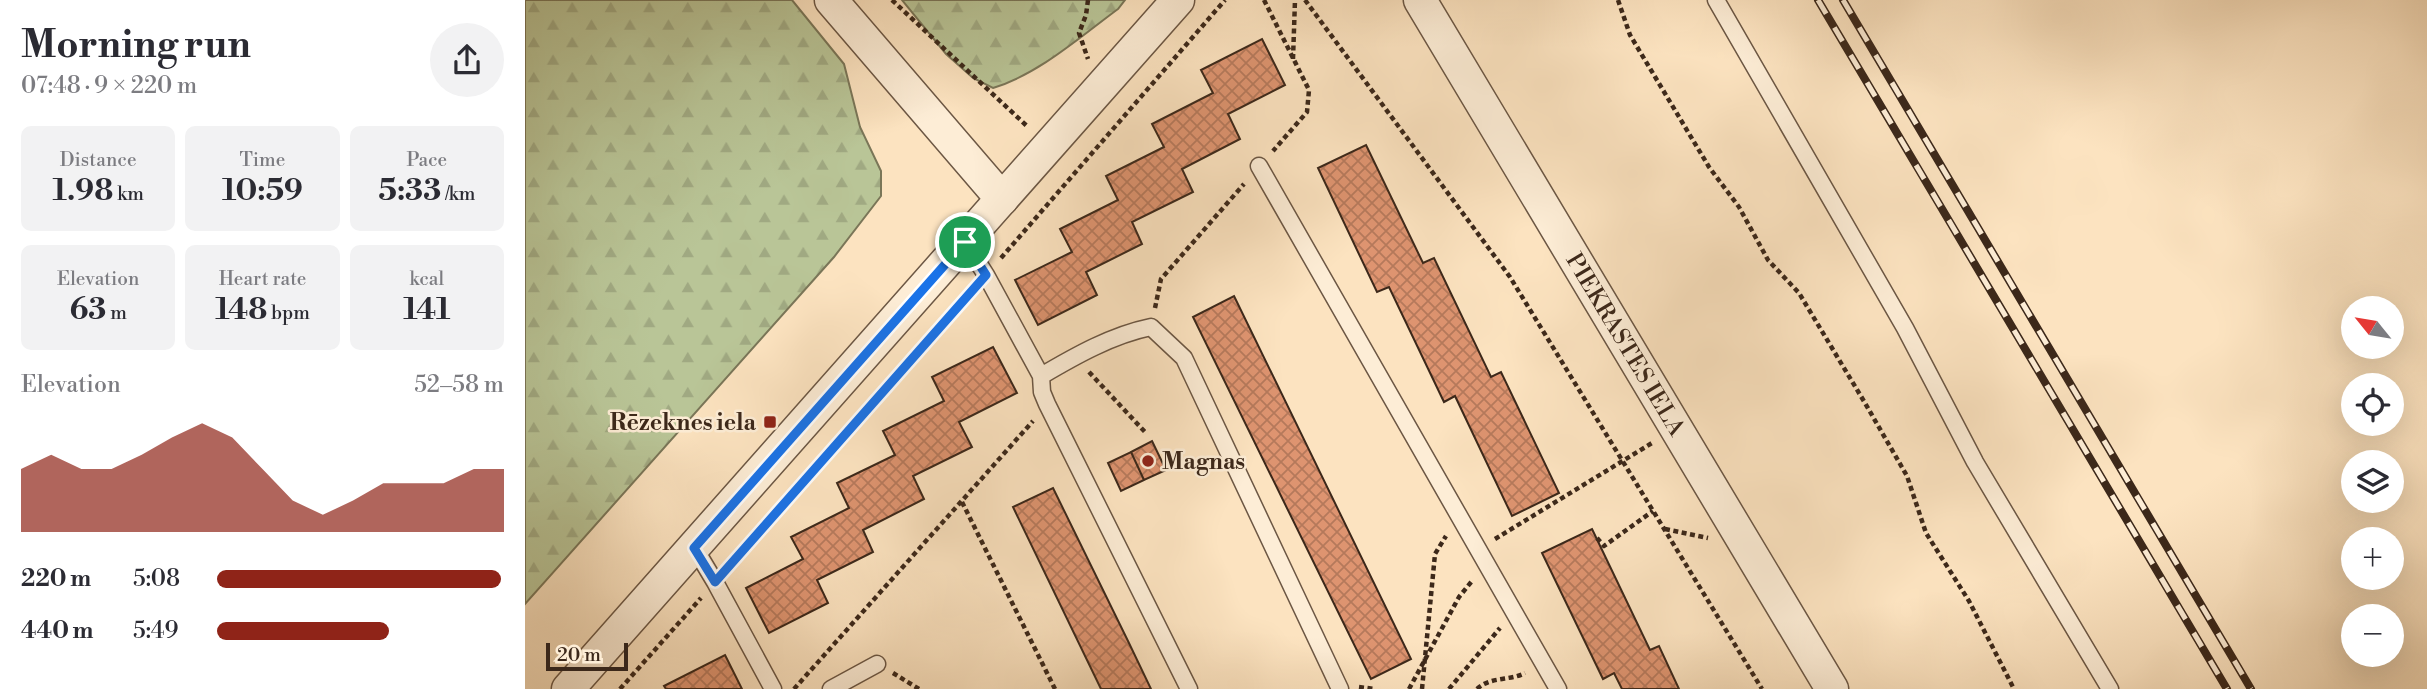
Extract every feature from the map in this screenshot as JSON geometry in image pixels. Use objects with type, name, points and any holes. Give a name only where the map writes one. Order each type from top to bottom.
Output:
[{"type":"street","points":[[831,0],[1002,199]]},
{"type":"street","points":[[568,689],[1178,0]]},
{"type":"street","name":"PIEKRASTES IELA","points":[[1420,0],[1832,689]]},
{"type":"lane","points":[[1716,0],[1905,328],[1975,462],[2110,689]]},
{"type":"lane","points":[[1259,166],[1484,555],[1558,689]]},
{"type":"lane","points":[[965,242],[1041,376],[1042,392],[1047,404],[1189,689]]},
{"type":"lane","points":[[1041,376],[1075,356],[1132,331],[1151,327],[1184,358],[1340,689]]},
{"type":"lane","points":[[694,548],[773,689]]},
{"type":"lane","points":[[831,689],[877,664]]},
{"type":"path","points":[[892,0],[1049,146]]},
{"type":"path","points":[[1088,0],[1079,33],[1099,90]]},
{"type":"path","points":[[621,689],[1225,0]]},
{"type":"path","points":[[1293,60],[1295,0]]},
{"type":"path","points":[[1305,0],[1510,276],[1762,689]]},
{"type":"path","points":[[1618,0],[1630,35],[1709,167],[1739,207],[1768,260],[1800,293],[1871,413],[1907,476],[1926,533],[1969,601],[2014,689]]},
{"type":"path","points":[[1075,356],[1145,432]]},
{"type":"path","points":[[794,689],[1047,404]]},
{"type":"path","points":[[1409,689],[1484,555],[1623,460],[1678,429]]},
{"type":"path","points":[[961,502],[1055,689]]},
{"type":"path","points":[[1597,538],[1604,547],[1653,511]]},
{"type":"path","points":[[1422,689],[1435,554],[1459,513]]},
{"type":"path","points":[[1449,689],[1515,612]]},
{"type":"path","points":[[1477,689],[1482,684],[1503,677],[1520,676],[1543,662]]},
{"type":"path","points":[[877,664],[919,689]]},
{"type":"green space","points":[[525,0],[792,0],[844,64],[860,127],[881,171],[881,196],[834,257],[525,604]]},
{"type":"green space","points":[[902,0],[1125,0],[1118,9],[1059,54],[1027,74],[993,88],[973,78],[946,54]]},
{"type":"building","points":[[1262,39],[1285,85],[1228,114],[1240,139],[1182,169],[1193,192],[1132,222],[1142,244],[1086,272],[1097,295],[1038,325],[1015,280],[1072,252],[1060,229],[1118,200],[1106,176],[1164,147],[1152,124],[1213,93],[1201,70]]},
{"type":"building","points":[[1366,145],[1423,263],[1434,258],[1491,377],[1501,372],[1559,493],[1512,516],[1455,396],[1444,402],[1389,287],[1377,292],[1318,168]]},
{"type":"building","points":[[1234,296],[1411,659],[1371,679],[1193,317]]},
{"type":"building","points":[[993,347],[1017,393],[959,422],[972,447],[913,476],[924,499],[863,530],[873,552],[817,580],[828,603],[769,633],[746,588],[803,559],[791,537],[849,508],[837,483],[895,455],[883,431],[944,401],[932,377]]},
{"type":"building","name":"Magnas","points":[[1152,441],[1166,470],[1144,480],[1131,452]]},
{"type":"building","points":[[1131,452],[1144,480],[1121,491],[1108,463]]},
{"type":"building","points":[[1053,488],[1151,689],[1101,689],[1013,507]]},
{"type":"building","points":[[1592,529],[1650,650],[1659,646],[1679,689],[1622,689],[1614,673],[1603,679],[1542,553]]},
{"type":"building","points":[[725,655],[742,689],[666,689],[664,686]]},
{"type":"railway","points":[[1818,0],[2227,689]]},
{"type":"railway","points":[[1843,0],[2251,689]]},
{"type":"place","name":"Rēzeknes iela","points":[[770,422]]},
{"type":"place","name":"Magnas","points":[[1148,461]]},
{"type":"route","points":[[965,242],[986,275],[715,582],[694,548],[965,242]]}]
